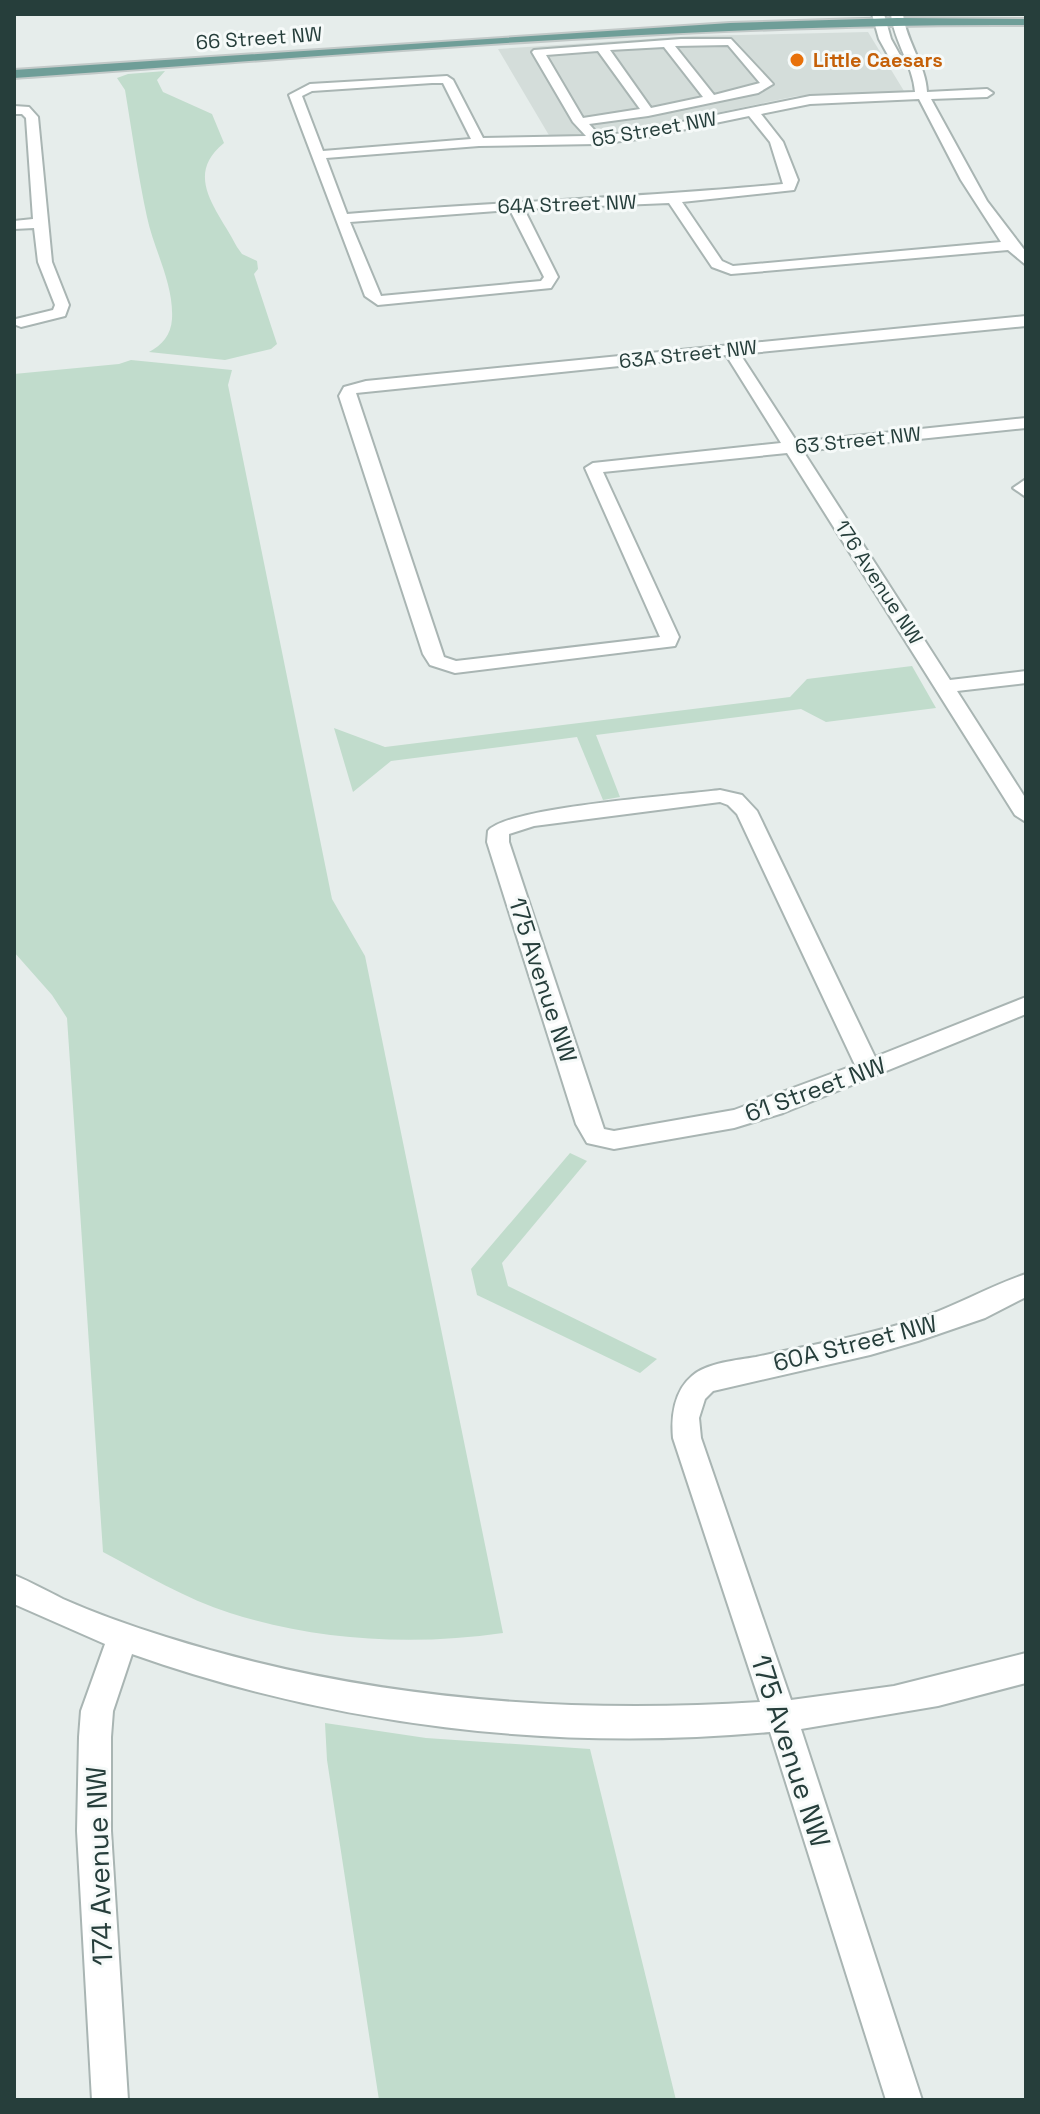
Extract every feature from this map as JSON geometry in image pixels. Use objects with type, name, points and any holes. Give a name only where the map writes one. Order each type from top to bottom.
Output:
[{"type":"main road","name":"66 Street NW","points":[[555,36],[698,20],[799,14]]},
{"type":"main road","name":"66 Street NW","points":[[14,74],[555,36],[888,17],[1026,20]]},
{"type":"street","points":[[888,17],[889,48],[923,93],[979,203],[1026,261]]},
{"type":"street","points":[[579,122],[648,112],[758,89],[767,84],[731,42],[538,52],[579,122],[597,140]]},
{"type":"street","points":[[667,43],[711,99]]},
{"type":"street","points":[[602,48],[648,112]]},
{"type":"street","points":[[479,142],[447,80],[298,91],[295,95],[372,296],[378,301],[535,288],[551,282],[515,205]]},
{"type":"street","name":"65 Street NW","points":[[320,155],[479,142],[597,140],[638,135],[810,100],[923,93],[987,93]]},
{"type":"street","points":[[20,110],[32,117],[45,262],[62,305],[60,313],[53,316],[21,322]]},
{"type":"street","name":"64A Street NW","points":[[344,218],[515,205],[673,199],[789,187],[791,180],[776,138],[768,125],[751,111]]},
{"type":"street","points":[[673,199],[717,264],[725,269],[1011,245]]},
{"type":"street","points":[[14,225],[40,223]]},
{"type":"street","name":"63A Street NW","points":[[557,655],[446,666],[433,654],[347,396],[350,390],[388,383],[1026,321]]},
{"type":"street","name":"176 Avenue NW","points":[[730,350],[1026,815]]},
{"type":"street","name":"63 Street NW","points":[[557,655],[668,642],[670,637],[593,468],[1026,423]]},
{"type":"street","points":[[1026,484],[1022,488],[1026,492]]},
{"type":"street","points":[[945,686],[1026,677]]},
{"type":"street","name":"175 Avenue NW","points":[[596,1137],[588,1124],[498,842],[499,831],[507,825],[720,796],[735,800],[746,811],[869,1069]]},
{"type":"street","name":"61 Street NW","points":[[596,1137],[614,1140],[734,1119],[774,1107],[1026,1005]]},
{"type":"street","name":"60A Street NW","points":[[690,1402],[703,1382],[918,1330],[975,1310],[1026,1285]]},
{"type":"street","name":"175 Avenue NW","points":[[690,1402],[685,1418],[687,1438],[719,1541],[781,1717],[904,2100]]},
{"type":"street","points":[[14,1589],[123,1637],[205,1665],[311,1693],[498,1720],[596,1724],[781,1717],[889,1701],[1026,1668]]},
{"type":"street","name":"174 Avenue NW","points":[[110,2100],[94,1831],[95,1737],[97,1711],[123,1637]]},
{"type":"shaded area","points":[[868,32],[904,91],[797,96],[639,129],[550,137],[498,49],[694,36]]},
{"type":"green space","points":[[165,71],[157,80],[163,92],[212,114],[224,143],[212,155],[206,168],[205,181],[214,207],[237,247],[242,254],[257,261],[258,269],[254,274],[277,344],[271,349],[225,360],[149,352],[168,335],[172,306],[147,217],[125,90],[117,78]]},
{"type":"green space","points":[[131,360],[232,370],[228,385],[332,899],[365,956],[503,1633],[400,1640],[297,1630],[197,1601],[103,1552],[67,1018],[52,995],[14,952],[14,374],[119,364]]},
{"type":"green space","points":[[912,666],[936,708],[826,722],[801,709],[596,735],[620,797],[603,800],[577,737],[391,761],[353,792],[334,728],[385,747],[790,697],[807,679]]},
{"type":"green space","points":[[570,1153],[587,1161],[502,1263],[508,1286],[657,1359],[640,1373],[477,1295],[471,1269]]},
{"type":"green space","points":[[325,1723],[426,1738],[590,1749],[676,2100],[379,2100],[327,1760]]},
{"type":"place","name":"Little Caesars","points":[[797,60]]}]
